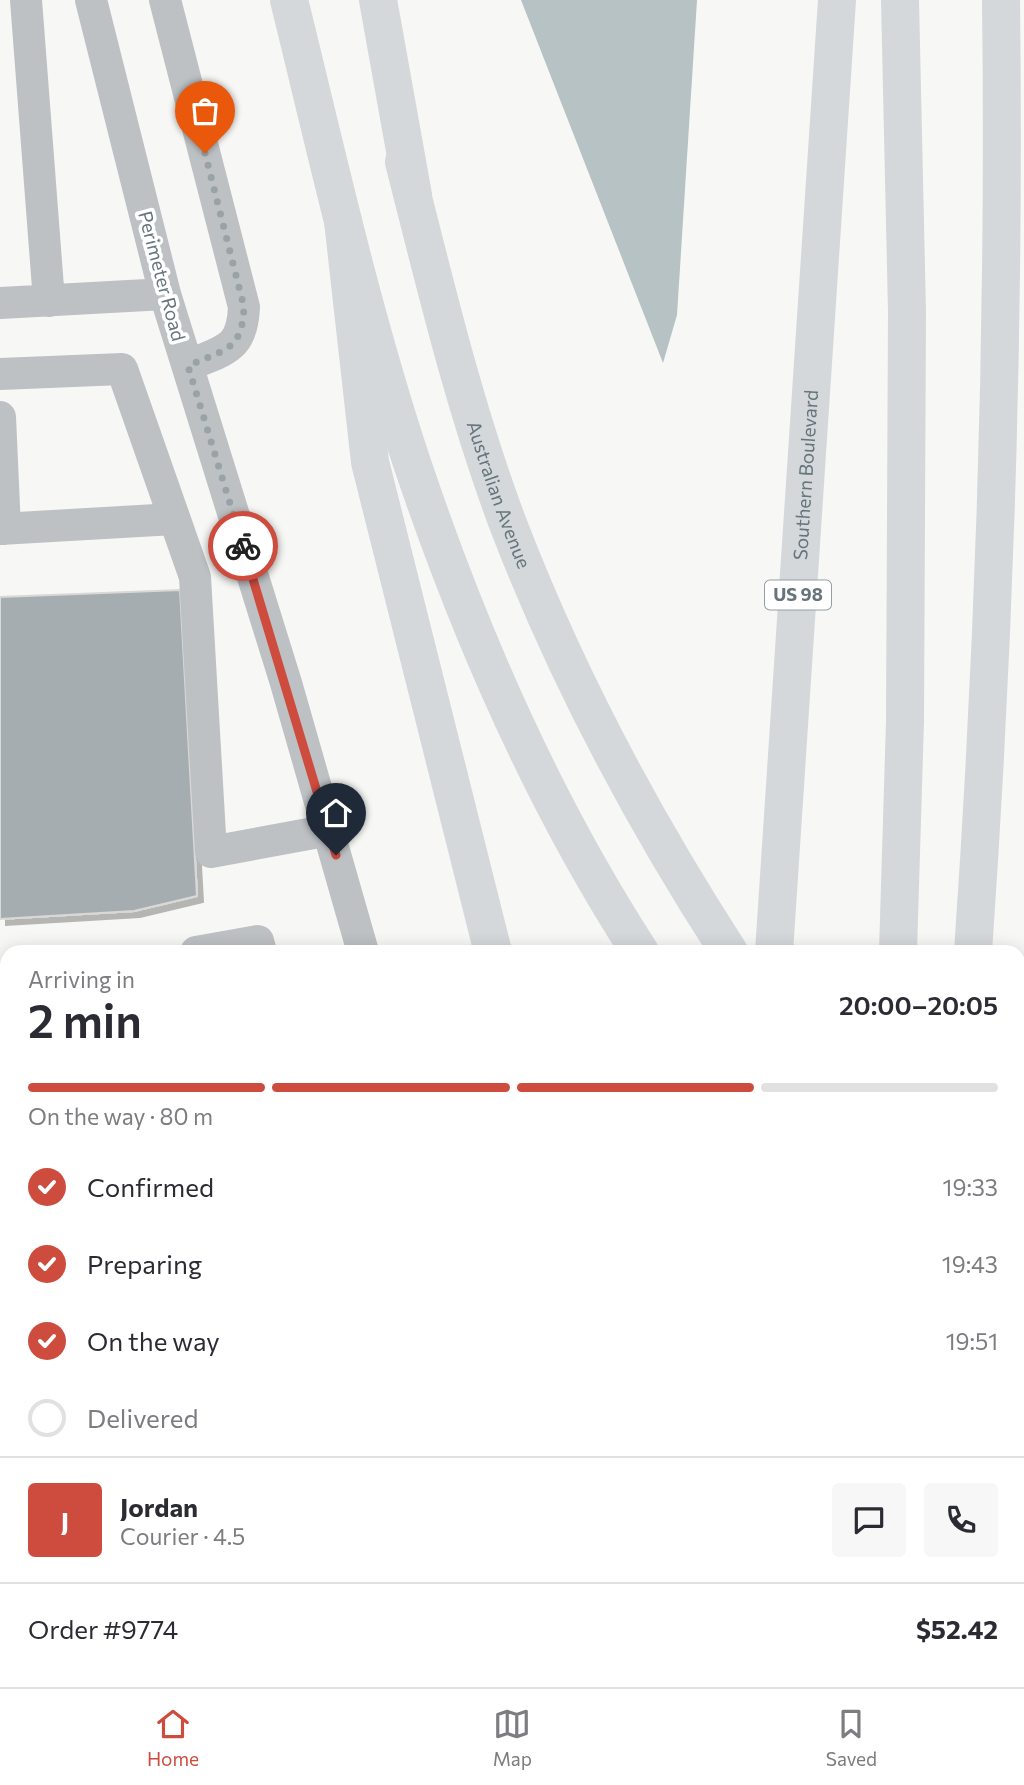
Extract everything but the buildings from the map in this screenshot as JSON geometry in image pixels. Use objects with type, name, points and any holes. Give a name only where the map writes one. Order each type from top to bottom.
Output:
[{"type":"main road","points":[[289,0],[343,221],[401,427],[459,590],[547,785],[636,945]]},
{"type":"main road","name":"Australian Avenue","points":[[363,0],[464,393],[508,522],[603,741],[725,945]]},
{"type":"main road","points":[[379,0],[413,195]]},
{"type":"main road","name":"Southern Boulevard","points":[[774,945],[837,0]]},
{"type":"main road","points":[[898,945],[905,721],[907,313],[900,0]]},
{"type":"main road","points":[[974,945],[1013,69],[1001,0]]},
{"type":"main road","points":[[343,221],[370,462],[491,945]]},
{"type":"main road","points":[[978,883],[984,945]]},
{"type":"street","points":[[26,0],[49,301]]},
{"type":"street","name":"Perimeter Road","points":[[91,0],[166,294],[330,830],[361,945]]},
{"type":"street","points":[[165,0],[244,307],[243,330],[233,345],[188,366]]},
{"type":"street","points":[[0,303],[166,294]]},
{"type":"street","points":[[0,374],[122,369],[195,577],[211,852],[330,830]]},
{"type":"street","points":[[0,417],[3,529],[174,519]]},
{"type":"street","points":[[235,945],[258,941],[259,945]]},
{"type":"shaded area","points":[[521,0],[697,0],[677,315],[663,363]]},
{"type":"way so far","points":[[205,153],[244,307],[243,330],[233,345],[188,366],[243,546]]},
{"type":"route","points":[[243,546],[336,855]]}]
